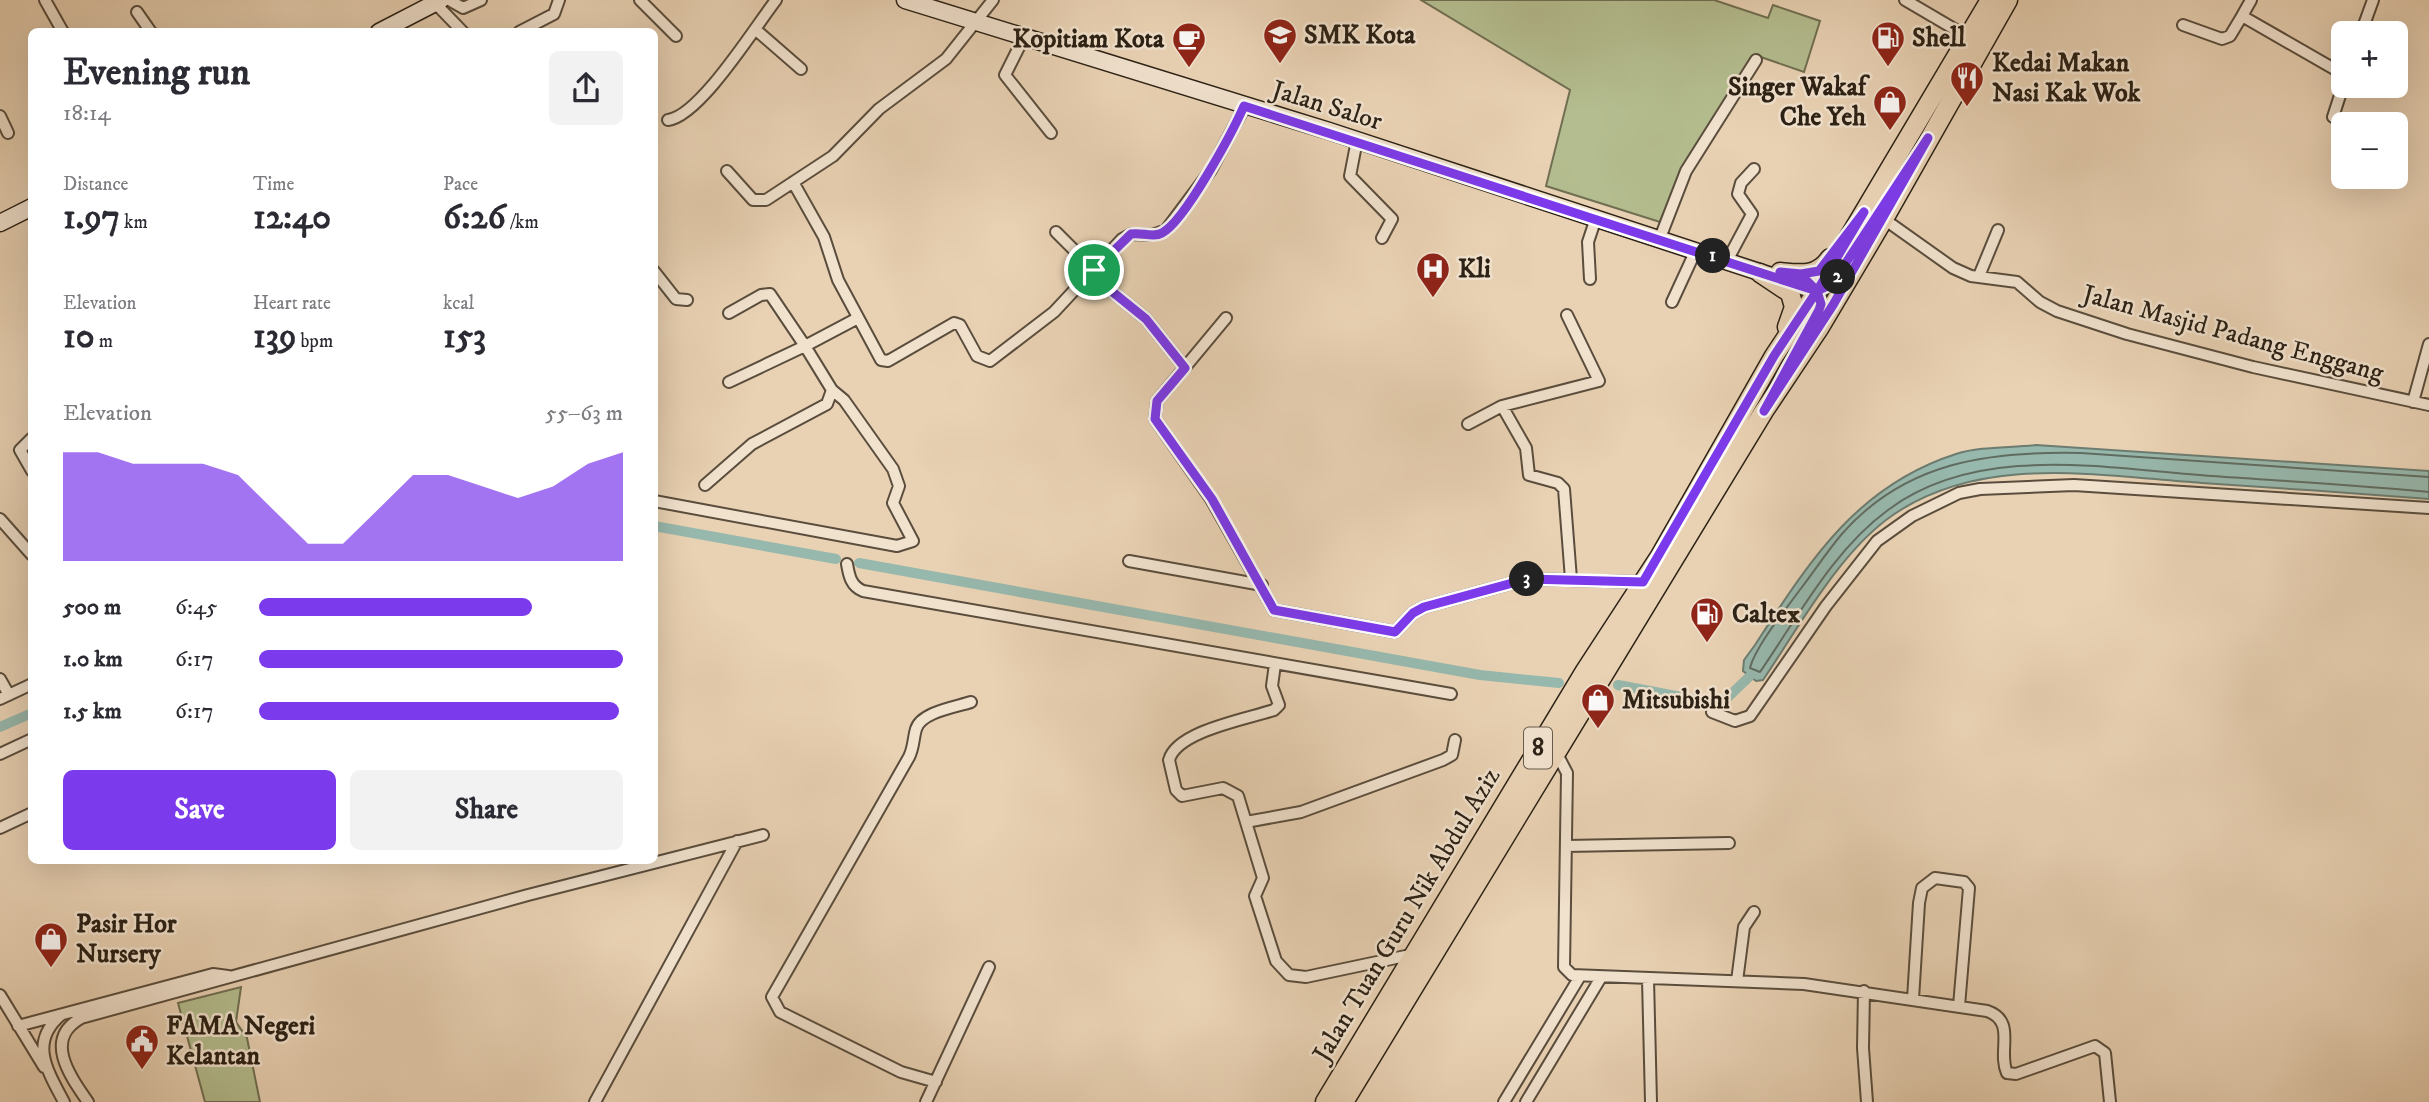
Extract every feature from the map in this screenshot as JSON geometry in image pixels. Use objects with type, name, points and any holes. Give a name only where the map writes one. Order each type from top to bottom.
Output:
[{"type":"main road","name":"Jalan Salor","points":[[905,0],[1357,140],[1817,291]]},
{"type":"main road","name":"Jalan Tuan Guru Nik Abdul Aziz","points":[[1325,1102],[1585,671],[1643,582],[1774,356],[1817,291],[1990,0]]},
{"type":"main road","name":"Jalan Tuan Guru Nik Abdul Aziz","points":[[1343,1102],[1764,411],[1820,327],[2008,0]]},
{"type":"main road","points":[[387,28],[442,1]]},
{"type":"main road","points":[[1764,411],[1819,310],[1821,304],[1817,291],[1826,288],[1838,278],[1869,225],[1928,138]]},
{"type":"main road","points":[[0,223],[28,210]]},
{"type":"main road","points":[[1780,272],[1801,274],[1819,271],[1864,212]]},
{"type":"main road","name":"Jalan Salor","points":[[1730,262],[1780,272],[1807,281],[1817,291]]},
{"type":"main road","points":[[1760,273],[1783,286],[1793,299],[1792,316],[1774,356]]},
{"type":"street","points":[[45,0],[61,28]]},
{"type":"street","points":[[442,1],[463,8],[481,0]]},
{"type":"street","points":[[527,28],[554,14],[559,0]]},
{"type":"street","points":[[640,0],[676,36]]},
{"type":"street","points":[[668,120],[687,113],[776,0]]},
{"type":"street","points":[[727,171],[747,195],[759,202],[793,182],[833,156],[879,109],[946,59],[973,21],[993,0]]},
{"type":"street","points":[[1905,0],[1968,37]]},
{"type":"street","points":[[2183,25],[2222,39],[2230,36],[2251,0]]},
{"type":"street","points":[[2365,21],[2373,0]]},
{"type":"street","points":[[442,1],[460,28]]},
{"type":"street","points":[[137,12],[148,28]]},
{"type":"street","points":[[2242,16],[2331,67]]},
{"type":"street","points":[[755,29],[801,69]]},
{"type":"street","points":[[1024,37],[1005,75],[1051,133]]},
{"type":"street","points":[[1660,238],[1686,171],[1756,60]]},
{"type":"street","points":[[793,182],[824,237],[838,279],[878,356],[884,362],[954,323],[960,325],[977,356],[990,361],[1036,328],[1131,234],[1152,235],[1166,230],[1211,170],[1244,106]]},
{"type":"street","points":[[0,116],[8,133]]},
{"type":"street","points":[[1357,140],[1350,176],[1392,219],[1382,238]]},
{"type":"street","points":[[1730,262],[1752,214],[1738,194],[1741,183],[1755,169]]},
{"type":"street","points":[[1590,279],[1588,242],[1596,218]]},
{"type":"street","name":"Jalan Masjid Padang Enggang","points":[[1884,219],[1953,268],[1979,276],[2017,282],[2047,306],[2127,334],[2286,375],[2429,405]]},
{"type":"street","points":[[1979,276],[1998,230]]},
{"type":"street","points":[[1056,232],[1094,270],[1104,285],[1146,319],[1185,368]]},
{"type":"street","points":[[1672,302],[1696,250]]},
{"type":"street","points":[[658,276],[676,299],[687,300]]},
{"type":"street","points":[[658,502],[906,545],[913,541],[893,503],[898,478],[844,400],[832,390],[770,295],[761,295],[729,313]]},
{"type":"street","points":[[1468,424],[1502,406],[1599,381],[1567,315]]},
{"type":"street","points":[[729,382],[858,318]]},
{"type":"street","points":[[1226,318],[1157,401],[1155,419],[1212,499],[1262,584],[1274,610],[1395,632],[1413,613],[1424,607],[1527,579],[1643,582]]},
{"type":"street","points":[[2413,402],[2429,344]]},
{"type":"street","points":[[705,485],[752,444],[827,404],[832,390]]},
{"type":"street","points":[[1502,406],[1526,448],[1529,475],[1558,483],[1564,489],[1571,579]]},
{"type":"street","points":[[28,442],[20,450],[28,464]]},
{"type":"street","points":[[1712,712],[1735,721],[1750,716],[1826,606],[1877,541],[1912,516],[1959,493],[1993,488],[2074,485],[2429,509]]},
{"type":"street","points":[[0,519],[28,550]]},
{"type":"street","points":[[1129,561],[1262,584]]},
{"type":"street","points":[[846,564],[856,588],[863,591],[1451,694]]},
{"type":"street","points":[[1275,664],[1272,687],[1279,705],[1275,710],[1192,737],[1176,746],[1169,760],[1176,789],[1182,796],[1229,789],[1238,796],[1263,878],[1256,889],[1257,905],[1276,961],[1289,975],[1306,977],[1415,954]]},
{"type":"street","points":[[0,679],[5,697],[28,686]]},
{"type":"street","points":[[936,1082],[901,1072],[780,1012],[772,997],[909,757],[914,747],[916,727],[922,719],[971,702]]},
{"type":"street","points":[[1246,822],[1301,812],[1443,760],[1452,755],[1455,740]]},
{"type":"street","points":[[0,754],[28,741]]},
{"type":"street","points":[[1556,752],[1567,773],[1564,967],[1579,978],[1737,981],[1864,991],[1987,1011],[2003,1020],[2004,1067],[2012,1075],[2089,1045],[2101,1048],[2105,1053],[2110,1102]]},
{"type":"street","points":[[0,828],[28,815]]},
{"type":"street","points":[[658,862],[763,835]]},
{"type":"street","points":[[595,1102],[737,841]]},
{"type":"street","points":[[1566,846],[1632,846],[1672,841],[1730,843]]},
{"type":"street","points":[[88,1102],[69,1072],[60,1048],[62,1039],[73,1023],[219,982],[228,976],[650,864]]},
{"type":"street","points":[[1913,999],[1922,888],[1935,878],[1964,882],[1969,888],[1959,1006]]},
{"type":"street","points":[[1737,981],[1744,927],[1754,912]]},
{"type":"street","points":[[926,1102],[989,967]]},
{"type":"street","points":[[18,1026],[213,974],[228,976]]},
{"type":"street","points":[[1504,1102],[1579,978]]},
{"type":"street","points":[[1526,1102],[1600,979]]},
{"type":"street","points":[[1648,979],[1651,1102]]},
{"type":"street","points":[[1864,991],[1867,1102]]},
{"type":"street","points":[[0,995],[40,1063],[51,1075]]},
{"type":"street","points":[[63,1014],[48,1027],[41,1043],[51,1075],[64,1102]]},
{"type":"green space","points":[[1421,0],[1714,0],[1768,18],[1773,5],[1820,21],[1804,72],[1755,55],[1683,167],[1660,222],[1546,186],[1570,90]]},
{"type":"green space","points":[[241,987],[236,1022],[247,1038],[260,1102],[205,1102],[178,1003]]},
{"type":"water","points":[[2036,445],[2429,471],[2429,499],[2083,474],[2003,476],[1965,483],[1928,496],[1893,515],[1874,530],[1838,569],[1763,680],[1756,681],[1743,671],[1744,660],[1816,557],[1838,530],[1890,486],[1921,468],[1966,451]]},
{"type":"waterway","points":[[658,527],[836,559]]},
{"type":"waterway","points":[[859,563],[1480,675],[1559,683]]},
{"type":"waterway","points":[[1618,685],[1708,702],[1726,699],[1749,677]]},
{"type":"waterway","points":[[0,727],[28,715]]},
{"type":"place","name":"SMK Kota","points":[[1280,65]]},
{"type":"place","name":"Shell","points":[[1888,68]]},
{"type":"place","name":"Kopitiam Kota","points":[[1189,69]]},
{"type":"place","name":"Kedai Makan Nasi Kak Wok","points":[[1967,108]]},
{"type":"place","name":"Singer Wakaf Che Yeh","points":[[1890,132]]},
{"type":"place","name":"Kli","points":[[1433,299]]},
{"type":"place","name":"Caltex","points":[[1707,644]]},
{"type":"place","name":"Mitsubishi","points":[[1598,730]]},
{"type":"place","name":"Pasir Hor Nursery","points":[[51,969]]},
{"type":"place","name":"FAMA Negeri Kelantan","points":[[142,1071]]},
{"type":"route","points":[[1094,270],[1104,285],[1146,319],[1185,368],[1157,401],[1155,419],[1236,537],[1274,610],[1395,632],[1413,613],[1424,607],[1527,579],[1643,582],[1774,356],[1817,291],[1807,281],[1780,272],[1811,274],[1819,271],[1864,212],[1817,291],[1832,284],[1928,138],[1820,327],[1764,411],[1819,310],[1821,304],[1817,291],[1329,131],[1244,106],[1211,170],[1166,230],[1152,235],[1140,232],[1122,239],[1094,270]]}]
